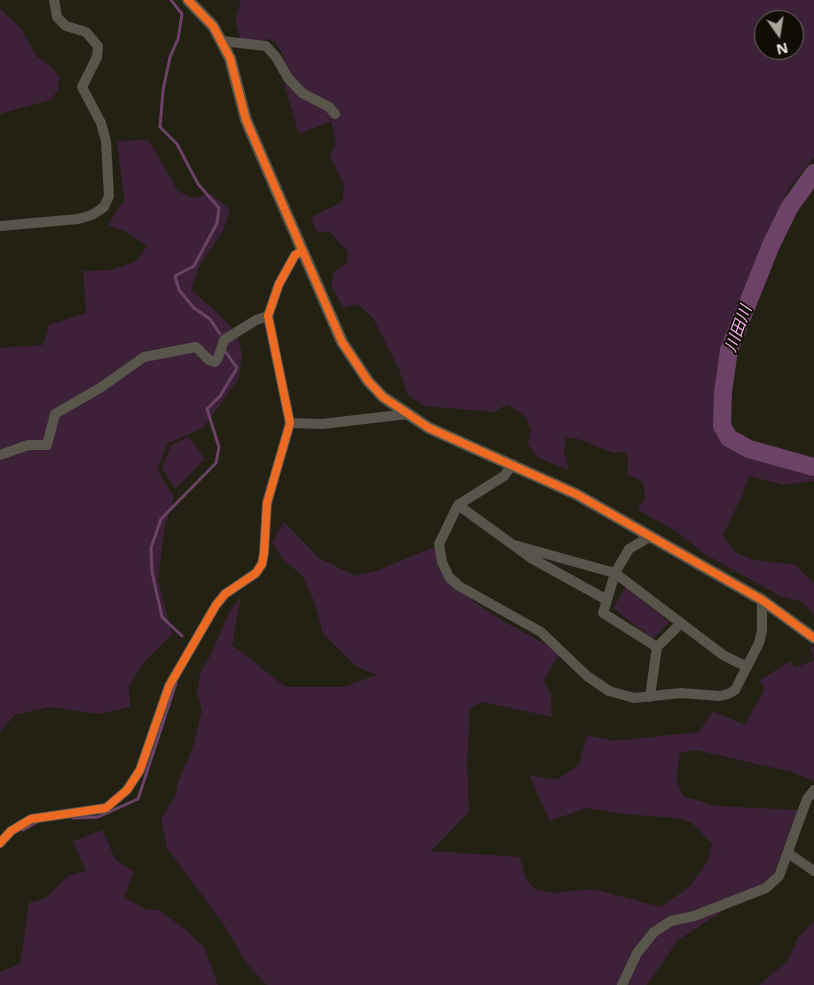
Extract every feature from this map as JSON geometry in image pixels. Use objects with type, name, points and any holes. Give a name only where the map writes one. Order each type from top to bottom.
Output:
[{"type":"street","points":[[0,226],[78,219],[92,215],[104,207],[109,196],[106,141],[101,123],[82,87],[97,57],[98,46],[86,32],[66,26],[58,17],[54,0]]},
{"type":"street","points":[[188,0],[213,26],[230,58],[246,120],[342,342],[355,364],[383,397],[408,414],[453,439],[513,464],[576,494],[762,600],[814,638]]},
{"type":"street","points":[[222,41],[266,46],[276,57],[288,78],[302,93],[329,107],[335,114]]},
{"type":"street","points":[[0,843],[10,831],[31,819],[106,808],[127,790],[140,770],[169,686],[216,605],[225,594],[256,573],[262,564],[267,503],[290,424],[268,316],[283,277],[295,255],[302,251]]},
{"type":"street","points":[[0,455],[28,445],[47,445],[55,414],[100,388],[144,357],[196,347],[209,360],[214,362],[218,358],[224,340],[256,320],[268,316]]},
{"type":"street","points":[[290,424],[322,424],[408,414]]},
{"type":"street","points":[[513,464],[504,476],[458,505],[439,544],[442,562],[449,577],[459,586],[541,632],[587,676],[609,691],[634,698],[681,693],[720,696],[735,690],[759,643],[762,631],[762,600]]},
{"type":"street","points":[[458,505],[531,558],[607,600]]},
{"type":"street","points":[[651,536],[629,549],[615,572],[603,612],[657,646]]},
{"type":"street","points":[[514,545],[615,572],[723,655],[746,667]]},
{"type":"street","points":[[650,697],[657,646],[681,623]]},
{"type":"street","points":[[622,985],[637,953],[654,932],[671,921],[694,916],[766,888],[779,876],[807,799],[814,790]]},
{"type":"street","points":[[788,853],[814,871]]},
{"type":"shaded area","points":[[241,0],[814,0],[814,157],[789,188],[775,215],[766,275],[729,330],[716,372],[720,416],[734,441],[750,454],[814,461],[814,481],[784,485],[749,476],[743,494],[723,535],[734,552],[754,560],[795,565],[814,583],[814,615],[803,602],[780,596],[703,553],[676,531],[638,510],[645,497],[643,482],[627,474],[628,461],[625,451],[614,453],[575,438],[566,438],[564,451],[569,471],[536,456],[528,444],[531,430],[526,417],[508,404],[493,412],[424,406],[407,394],[399,369],[373,318],[358,304],[343,308],[331,285],[334,272],[347,263],[348,252],[329,231],[317,233],[311,217],[342,202],[344,185],[330,156],[336,142],[331,121],[299,134],[285,87],[284,58],[276,42],[268,39],[245,42],[240,38],[235,20]]},
{"type":"shaded area","points":[[0,9],[21,28],[36,56],[52,67],[59,77],[58,91],[50,100],[0,114]]},
{"type":"shaded area","points":[[149,140],[177,190],[191,198],[210,194],[230,209],[224,229],[199,266],[191,290],[219,314],[237,334],[242,354],[239,378],[203,428],[168,443],[157,470],[174,497],[164,530],[158,580],[172,634],[145,661],[129,686],[130,707],[100,714],[49,707],[15,715],[0,732],[0,348],[43,345],[49,325],[86,313],[83,271],[112,270],[136,261],[147,246],[127,232],[108,225],[124,200],[117,141]]},
{"type":"shaded area","points":[[189,437],[205,459],[175,489],[162,469],[171,445]]},
{"type":"shaded area","points":[[284,522],[319,558],[355,576],[379,570],[431,548],[439,551],[461,592],[496,617],[560,652],[544,681],[551,695],[552,717],[483,702],[470,708],[467,764],[469,812],[431,851],[520,857],[525,877],[535,889],[554,893],[593,889],[661,907],[689,887],[707,862],[712,844],[692,823],[676,818],[624,814],[586,808],[550,821],[529,775],[556,780],[579,765],[587,735],[613,741],[699,732],[713,711],[745,725],[764,690],[760,680],[790,661],[795,668],[814,660],[814,781],[792,772],[696,750],[680,753],[676,779],[683,796],[716,806],[799,810],[771,880],[678,940],[647,985],[267,985],[246,963],[226,928],[167,848],[161,819],[176,795],[178,782],[193,747],[202,710],[197,694],[200,673],[210,656],[230,611],[241,596],[232,645],[286,687],[343,687],[377,675],[356,666],[323,634],[314,601],[303,576],[284,561],[272,543]]},
{"type":"shaded area","points":[[626,587],[669,622],[653,639],[613,608]]},
{"type":"shaded area","points":[[809,643],[814,648],[814,660]]},
{"type":"shaded area","points":[[103,830],[115,859],[134,872],[124,897],[145,909],[158,910],[180,925],[204,947],[218,985],[0,985],[0,972],[20,964],[29,903],[46,898],[68,876],[86,871],[73,841]]},
{"type":"shaded area","points":[[814,922],[814,985],[759,985],[788,961],[798,937]]},
{"type":"waterway","points":[[171,0],[182,14],[178,39],[170,57],[163,90],[160,127],[177,144],[198,184],[219,208],[217,223],[194,266],[175,276],[179,290],[194,308],[210,319],[220,334]]},
{"type":"waterway","name":"川田川","points":[[814,173],[789,208],[771,245],[729,350],[723,392],[722,426],[729,438],[749,449],[814,467]]},
{"type":"waterway","points":[[182,636],[162,617],[152,572],[151,548],[161,519],[216,463],[219,447],[207,409],[220,396],[237,368],[225,351]]},
{"type":"waterway","points":[[73,818],[98,817],[138,799],[176,683]]},
{"type":"waterway","points":[[23,830],[37,822]]},
{"type":"cycle path","points":[[188,0],[213,26],[230,58],[246,120],[342,342],[368,381],[383,397],[429,428],[576,494],[762,600],[814,638]]},
{"type":"cycle path","points":[[0,843],[11,831],[31,819],[106,808],[127,790],[140,770],[169,686],[216,605],[225,594],[256,573],[262,564],[267,503],[290,423],[268,316],[279,284],[295,255],[302,251]]}]
